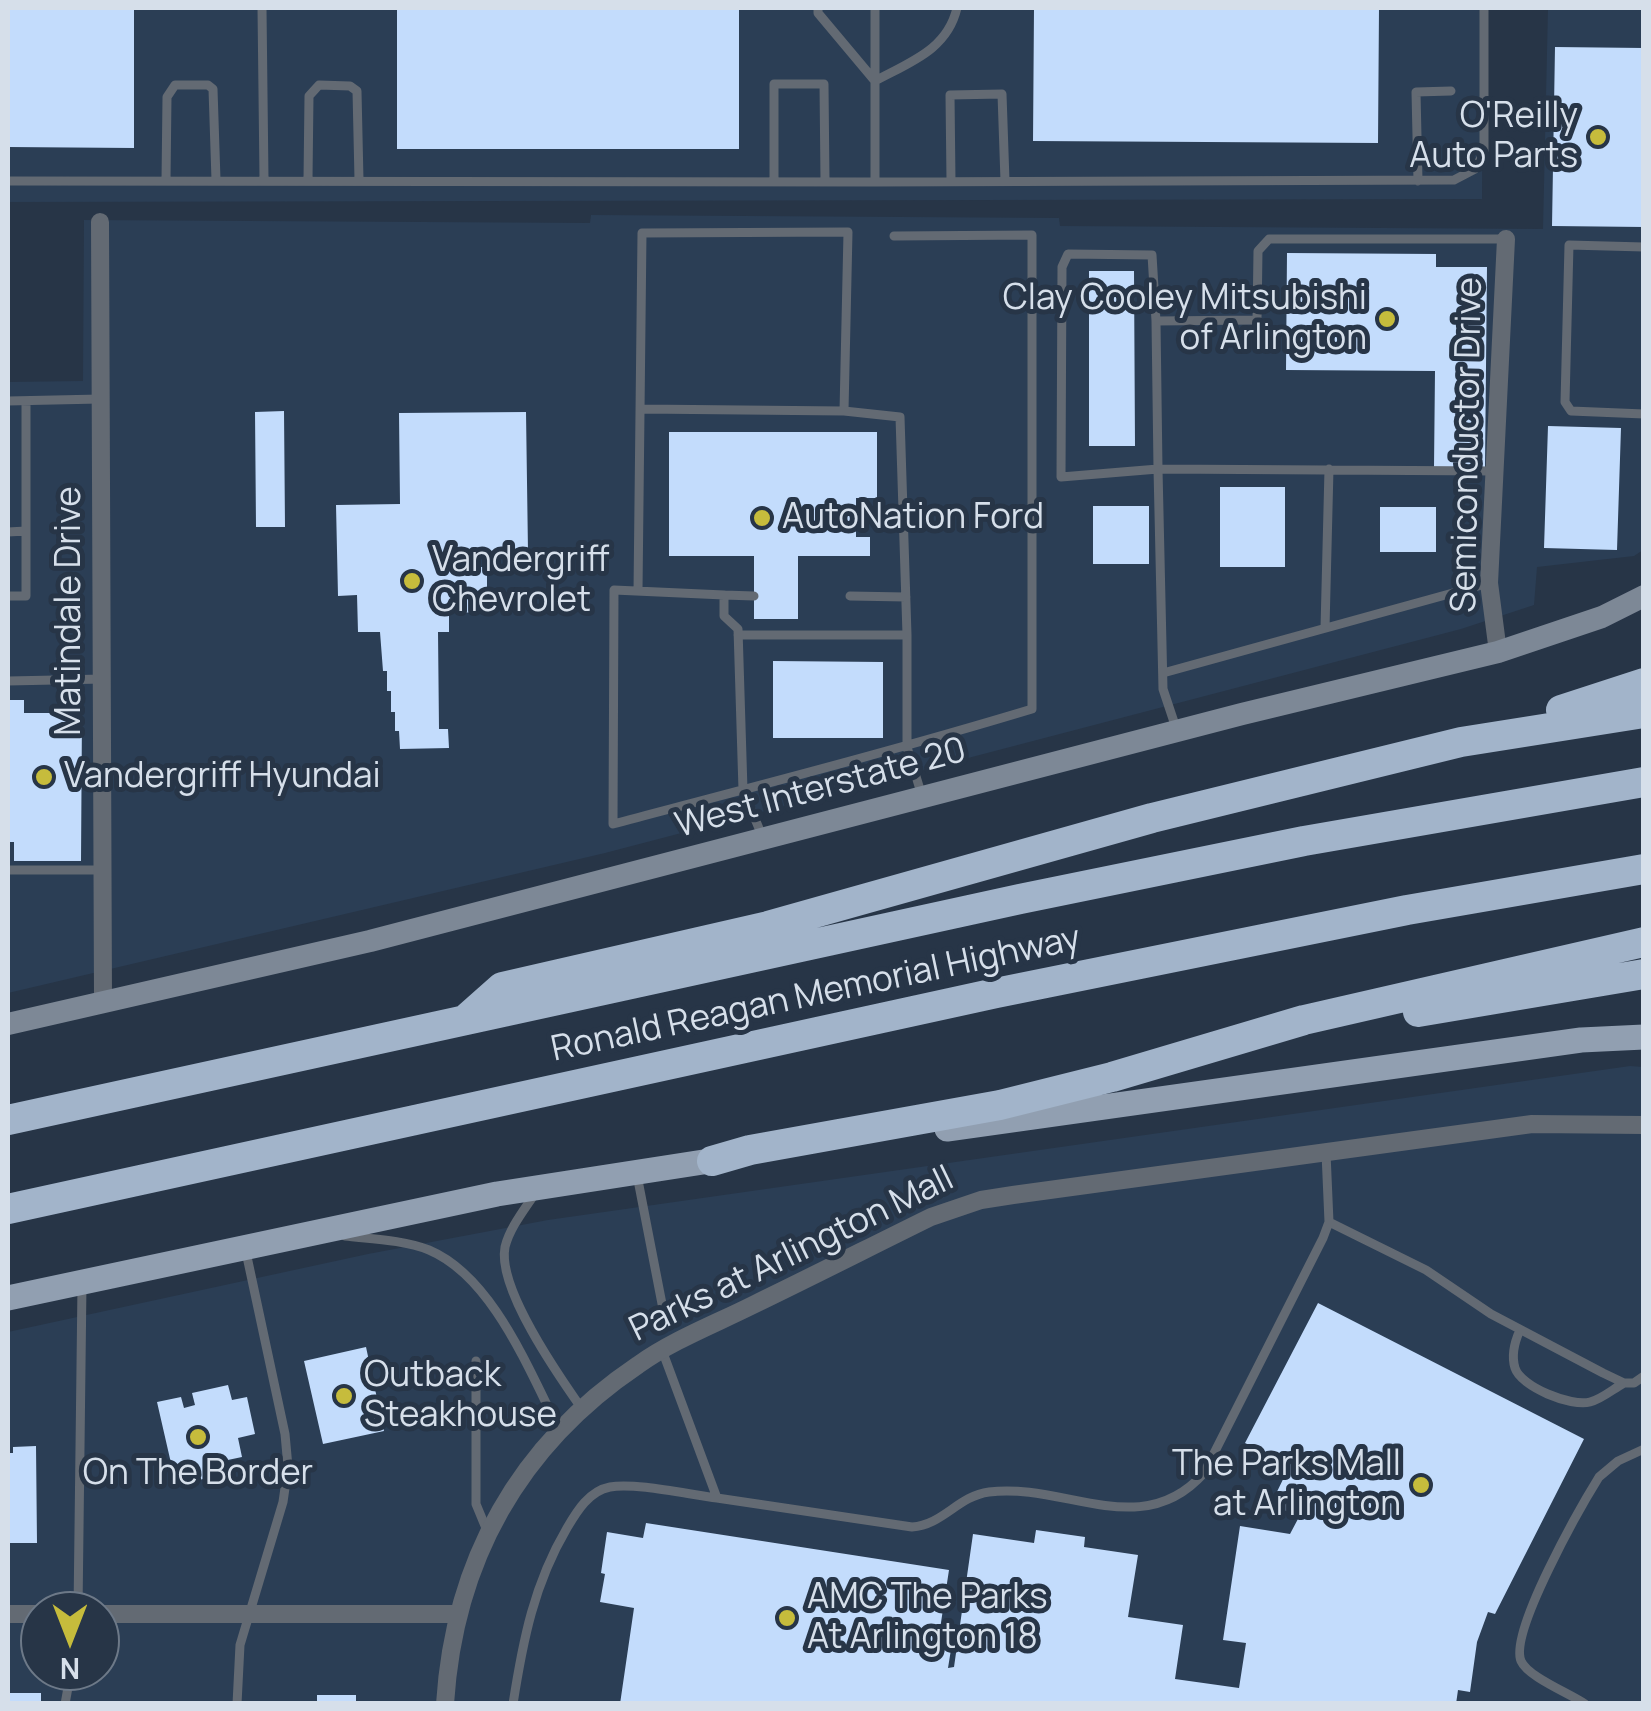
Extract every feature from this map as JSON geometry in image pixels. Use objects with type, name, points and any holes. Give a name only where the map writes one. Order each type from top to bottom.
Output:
[{"type":"highway","points":[[464,1020],[502,987],[768,926],[1152,818],[1461,742],[1644,683]]},
{"type":"highway","points":[[1461,742],[1644,713]]},
{"type":"highway","name":"Ronald Reagan Memorial Highway","points":[[8,1120],[1304,840],[1644,782]]},
{"type":"highway","name":"Ronald Reagan Memorial Highway","points":[[8,1209],[996,992],[1387,914],[1644,869]]},
{"type":"highway","points":[[712,1161],[750,1150],[1000,1106],[1304,1020],[1644,942]]},
{"type":"highway","points":[[1112,1077],[1393,1016],[1644,974]]},
{"type":"main road","name":"West Interstate 20","points":[[8,1024],[370,941],[1177,731],[1498,652],[1602,617],[1644,596]]},
{"type":"main road","points":[[8,1298],[540,1186],[1365,1068],[1581,1040],[1644,1037]]},
{"type":"street","name":"Matindale Drive","points":[[100,222],[104,999]]},
{"type":"street","name":"Semiconductor Drive","points":[[1498,652],[1490,582],[1506,239]]},
{"type":"street","name":"Parks at Arlington Mall","points":[[445,1704],[457,1614],[474,1563],[514,1486],[559,1429],[640,1362],[931,1217],[981,1200],[1532,1124],[1644,1126]]},
{"type":"street","points":[[120,1614],[457,1614]]},
{"type":"lane","points":[[262,8],[264,180]]},
{"type":"lane","points":[[875,8],[875,182]]},
{"type":"lane","points":[[875,80],[930,52],[953,23],[957,8]]},
{"type":"lane","points":[[8,181],[1454,180],[1476,170],[1484,152],[1484,8]]},
{"type":"lane","points":[[817,9],[875,80]]},
{"type":"lane","points":[[774,181],[774,84],[824,84],[825,181]]},
{"type":"lane","points":[[166,180],[168,97],[174,85],[208,85],[213,89],[216,180]]},
{"type":"lane","points":[[308,180],[310,96],[319,85],[350,86],[357,90],[359,180]]},
{"type":"lane","points":[[1418,181],[1416,92],[1451,91]]},
{"type":"lane","points":[[951,181],[950,95],[1002,94],[1004,181]]},
{"type":"lane","points":[[638,591],[642,233],[848,232],[844,411]]},
{"type":"lane","points":[[754,596],[614,590],[613,824],[907,747],[1032,709],[1032,235],[894,236]]},
{"type":"lane","points":[[1156,321],[1256,320],[1258,252],[1269,239],[1506,239]]},
{"type":"lane","points":[[1644,247],[1569,245],[1565,402],[1572,411],[1644,414]]},
{"type":"lane","points":[[1177,731],[1163,689],[1158,469],[1156,321],[1152,255],[1068,254],[1062,266],[1061,477],[1158,469],[1495,471]]},
{"type":"lane","points":[[8,401],[100,399]]},
{"type":"lane","points":[[8,596],[26,596],[26,401]]},
{"type":"lane","points":[[642,410],[844,411],[900,417],[907,747],[922,798]]},
{"type":"lane","points":[[1326,628],[1329,469]]},
{"type":"lane","points":[[8,532],[26,531]]},
{"type":"lane","points":[[1163,673],[1490,582]]},
{"type":"lane","points":[[724,595],[724,616],[738,629],[744,790],[764,841]]},
{"type":"lane","points":[[850,596],[906,597]]},
{"type":"lane","points":[[738,635],[907,635]]},
{"type":"lane","points":[[8,680],[103,679]]},
{"type":"lane","points":[[8,870],[102,870]]},
{"type":"lane","points":[[513,1704],[524,1634],[536,1590],[557,1545],[589,1497],[615,1486],[912,1527],[926,1526],[968,1497],[991,1492],[1035,1494],[1118,1508],[1154,1506],[1173,1499],[1204,1473],[1328,1222],[1326,1153]]},
{"type":"lane","points":[[637,1172],[663,1309]]},
{"type":"lane","points":[[540,1186],[508,1238],[505,1271],[548,1356],[582,1408]]},
{"type":"lane","points":[[1328,1222],[1426,1270],[1491,1314],[1624,1383],[1634,1383],[1644,1376]]},
{"type":"lane","points":[[318,1232],[426,1249],[455,1264],[479,1288],[505,1328],[559,1429]]},
{"type":"lane","points":[[237,1704],[240,1645],[282,1502],[288,1467],[285,1434],[245,1248]]},
{"type":"lane","points":[[78,1591],[82,1282]]},
{"type":"lane","points":[[1520,1330],[1514,1342],[1515,1370],[1542,1391],[1579,1404],[1596,1400],[1624,1383]]},
{"type":"lane","points":[[662,1350],[717,1498]]},
{"type":"lane","points":[[476,1361],[476,1504],[488,1533]]},
{"type":"lane","points":[[1585,1704],[1530,1673],[1520,1651],[1524,1624],[1599,1477],[1618,1461],[1644,1449]]},
{"type":"shaded area","points":[[8,8],[1483,8],[1482,199],[8,202]]},
{"type":"shaded area","points":[[1548,8],[1643,8],[1643,550],[1634,556],[1537,567],[1534,605],[1461,629],[605,853],[8,993],[8,382],[83,381],[84,220],[590,223],[591,215],[1059,218],[1060,226],[1543,229]]},
{"type":"shaded area","points":[[1643,1067],[1643,1703],[8,1703],[8,1332],[368,1254],[548,1220]]},
{"type":"building","points":[[8,8],[134,8],[134,148],[8,147]]},
{"type":"building","points":[[397,8],[739,8],[739,149],[397,149]]},
{"type":"building","points":[[1034,8],[1379,8],[1378,143],[1033,141]]},
{"type":"building","name":"O'Reilly Auto Parts","points":[[1555,47],[1644,48],[1644,227],[1552,226]]},
{"type":"building","name":"Clay Cooley Mitsubishi of Arlington","points":[[1287,253],[1436,254],[1436,267],[1487,267],[1485,467],[1434,467],[1435,371],[1286,370]]},
{"type":"building","name":"Clay Cooley Mitsubishi of Arlington","points":[[1089,271],[1134,271],[1135,446],[1089,446]]},
{"type":"building","points":[[284,411],[285,527],[256,527],[255,412]]},
{"type":"building","name":"Vandergriff Chevrolet","points":[[526,412],[528,552],[467,553],[468,567],[487,567],[487,612],[449,613],[449,632],[438,632],[439,729],[448,729],[449,748],[400,749],[395,712],[391,712],[391,691],[387,691],[387,671],[383,671],[380,632],[358,632],[357,595],[338,596],[336,505],[400,504],[399,413]]},
{"type":"building","points":[[1548,426],[1621,428],[1617,550],[1544,548]]},
{"type":"building","name":"AutoNation Ford","points":[[669,432],[877,432],[877,498],[856,498],[856,537],[870,537],[870,556],[798,556],[798,619],[754,619],[754,556],[669,556]]},
{"type":"building","points":[[1220,487],[1285,487],[1285,567],[1220,567]]},
{"type":"building","points":[[1093,506],[1149,506],[1149,564],[1093,564]]},
{"type":"building","points":[[1380,507],[1436,507],[1436,552],[1380,552]]},
{"type":"building","points":[[773,661],[883,662],[883,738],[773,738]]},
{"type":"building","name":"Vandergriff Hyundai","points":[[8,700],[24,700],[24,713],[82,713],[81,861],[14,861],[14,842],[8,842]]},
{"type":"building","name":"The Parks Mall at Arlington","points":[[1318,1303],[1584,1439],[1495,1614],[1488,1612],[1477,1642],[1470,1692],[1458,1690],[1456,1704],[620,1704],[634,1608],[600,1602],[605,1574],[601,1573],[607,1532],[643,1538],[646,1523],[949,1570],[940,1629],[954,1631],[948,1668],[954,1667],[973,1534],[1034,1543],[1036,1530],[1085,1537],[1084,1547],[1138,1555],[1128,1617],[1183,1625],[1175,1679],[1239,1688],[1246,1643],[1223,1640],[1240,1526],[1290,1534],[1299,1517],[1271,1504],[1290,1465],[1245,1443]]},
{"type":"building","name":"Outback Steakhouse","points":[[366,1347],[384,1431],[323,1444],[304,1361]]},
{"type":"building","points":[[228,1385],[232,1400],[247,1397],[255,1434],[238,1438],[242,1457],[223,1461],[226,1474],[176,1485],[157,1402],[181,1397],[184,1408],[195,1405],[192,1393]]},
{"type":"building","points":[[36,1446],[37,1543],[8,1543],[8,1453],[13,1453],[13,1447]]},
{"type":"building","points":[[8,1693],[41,1693],[41,1704],[8,1704]]},
{"type":"building","points":[[317,1695],[356,1695],[356,1704],[317,1704]]},
{"type":"place","name":"O'Reilly Auto Parts","points":[[1598,137]]},
{"type":"place","name":"Clay Cooley Mitsubishi of Arlington","points":[[1387,319]]},
{"type":"place","name":"AutoNation Ford","points":[[762,518]]},
{"type":"place","name":"Vandergriff Chevrolet","points":[[412,581]]},
{"type":"place","name":"Vandergriff Hyundai","points":[[44,777]]},
{"type":"place","name":"Outback Steakhouse","points":[[344,1396]]},
{"type":"place","name":"On The Border","points":[[198,1437]]},
{"type":"place","name":"The Parks Mall at Arlington","points":[[1421,1485]]},
{"type":"place","name":"AMC The Parks At Arlington 18","points":[[787,1618]]}]
